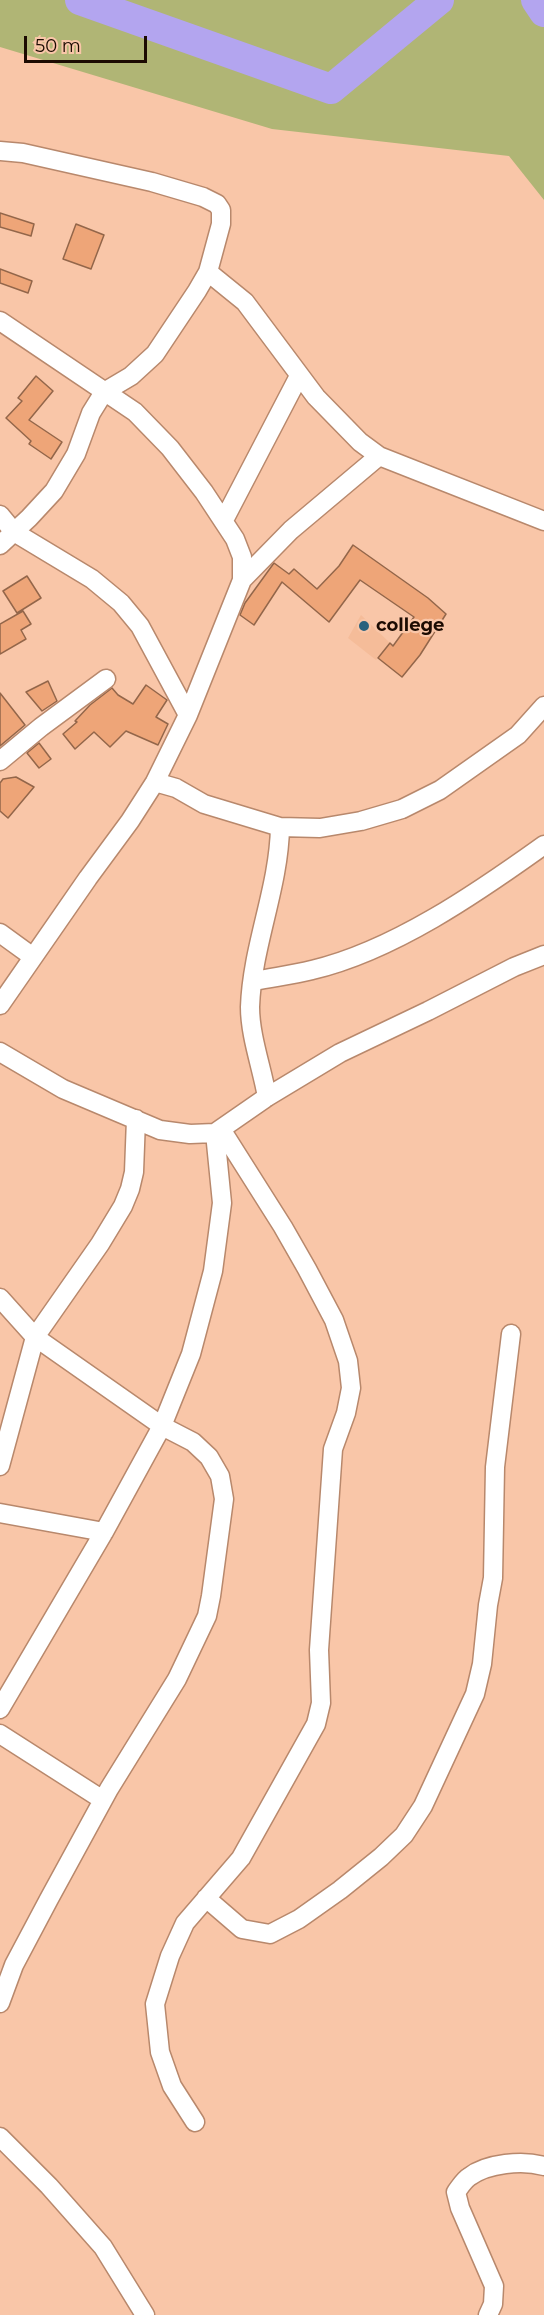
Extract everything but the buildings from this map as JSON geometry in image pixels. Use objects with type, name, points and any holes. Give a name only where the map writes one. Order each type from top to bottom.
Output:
[{"type":"street","points":[[0,151],[23,153],[132,177],[202,197],[217,204],[221,210],[221,224],[208,272],[155,354],[131,376],[104,392],[91,413],[76,454],[54,491],[0,545]]},
{"type":"street","points":[[208,272],[245,302],[316,398],[360,442],[379,456],[544,521]]},
{"type":"street","points":[[0,321],[135,412],[170,448],[224,520],[242,557],[242,580],[188,715],[155,782],[0,1005]]},
{"type":"street","points":[[224,520],[299,376]]},
{"type":"street","points":[[242,580],[291,530],[379,456]]},
{"type":"street","points":[[0,515],[14,532],[92,579],[121,603],[140,626],[188,715]]},
{"type":"street","points":[[0,761],[41,727],[106,679]]},
{"type":"street","points":[[155,782],[176,788],[204,804],[280,827],[320,828],[361,821],[402,809],[440,790],[480,764],[518,735],[544,706]]},
{"type":"street","points":[[267,1097],[262,1066],[252,1035],[250,1007],[258,945],[280,852],[280,827]]},
{"type":"street","points":[[254,981],[312,970],[347,959],[379,945],[469,897],[544,845]]},
{"type":"street","points":[[0,933],[33,957]]},
{"type":"street","points":[[0,1052],[63,1089],[160,1130],[190,1134],[218,1131],[267,1097],[340,1053],[514,967],[544,955]]},
{"type":"street","points":[[0,1466],[35,1337],[123,1206],[134,1172],[136,1119]]},
{"type":"street","points":[[0,1709],[104,1532],[162,1426],[191,1354],[213,1271],[222,1203],[218,1131]]},
{"type":"street","points":[[195,2122],[172,2086],[160,2052],[155,2004],[170,1956],[186,1923],[241,1858],[316,1724],[321,1703],[319,1650],[333,1449],[346,1413],[351,1388],[348,1361],[334,1320],[283,1227],[218,1131]]},
{"type":"street","points":[[0,1298],[35,1337],[162,1426],[193,1442],[209,1457],[220,1476],[224,1499],[207,1616],[177,1679],[103,1800],[14,1965],[0,2002]]},
{"type":"street","points":[[206,1898],[242,1929],[270,1934],[299,1919],[357,1877],[404,1834],[423,1806],[475,1694],[482,1664],[493,1578],[495,1467],[511,1334]]},
{"type":"street","points":[[0,1513],[104,1532]]},
{"type":"street","points":[[0,1734],[103,1800]]},
{"type":"street","points":[[0,2137],[49,2186],[104,2247],[145,2315]]},
{"type":"street","points":[[488,2315],[493,2304],[494,2286],[460,2208],[456,2192],[469,2176],[483,2170],[507,2163],[532,2162],[544,2166]]},
{"type":"shaded area","name":"college","points":[[361,615],[390,643],[376,660],[348,638]]},
{"type":"green space","points":[[0,0],[544,0],[544,200],[509,156],[272,129],[0,47]]},
{"type":"waterway","points":[[80,0],[331,89],[439,0]]},
{"type":"waterway","points":[[536,0],[544,12]]},
{"type":"place","name":"college","points":[[364,626]]}]
